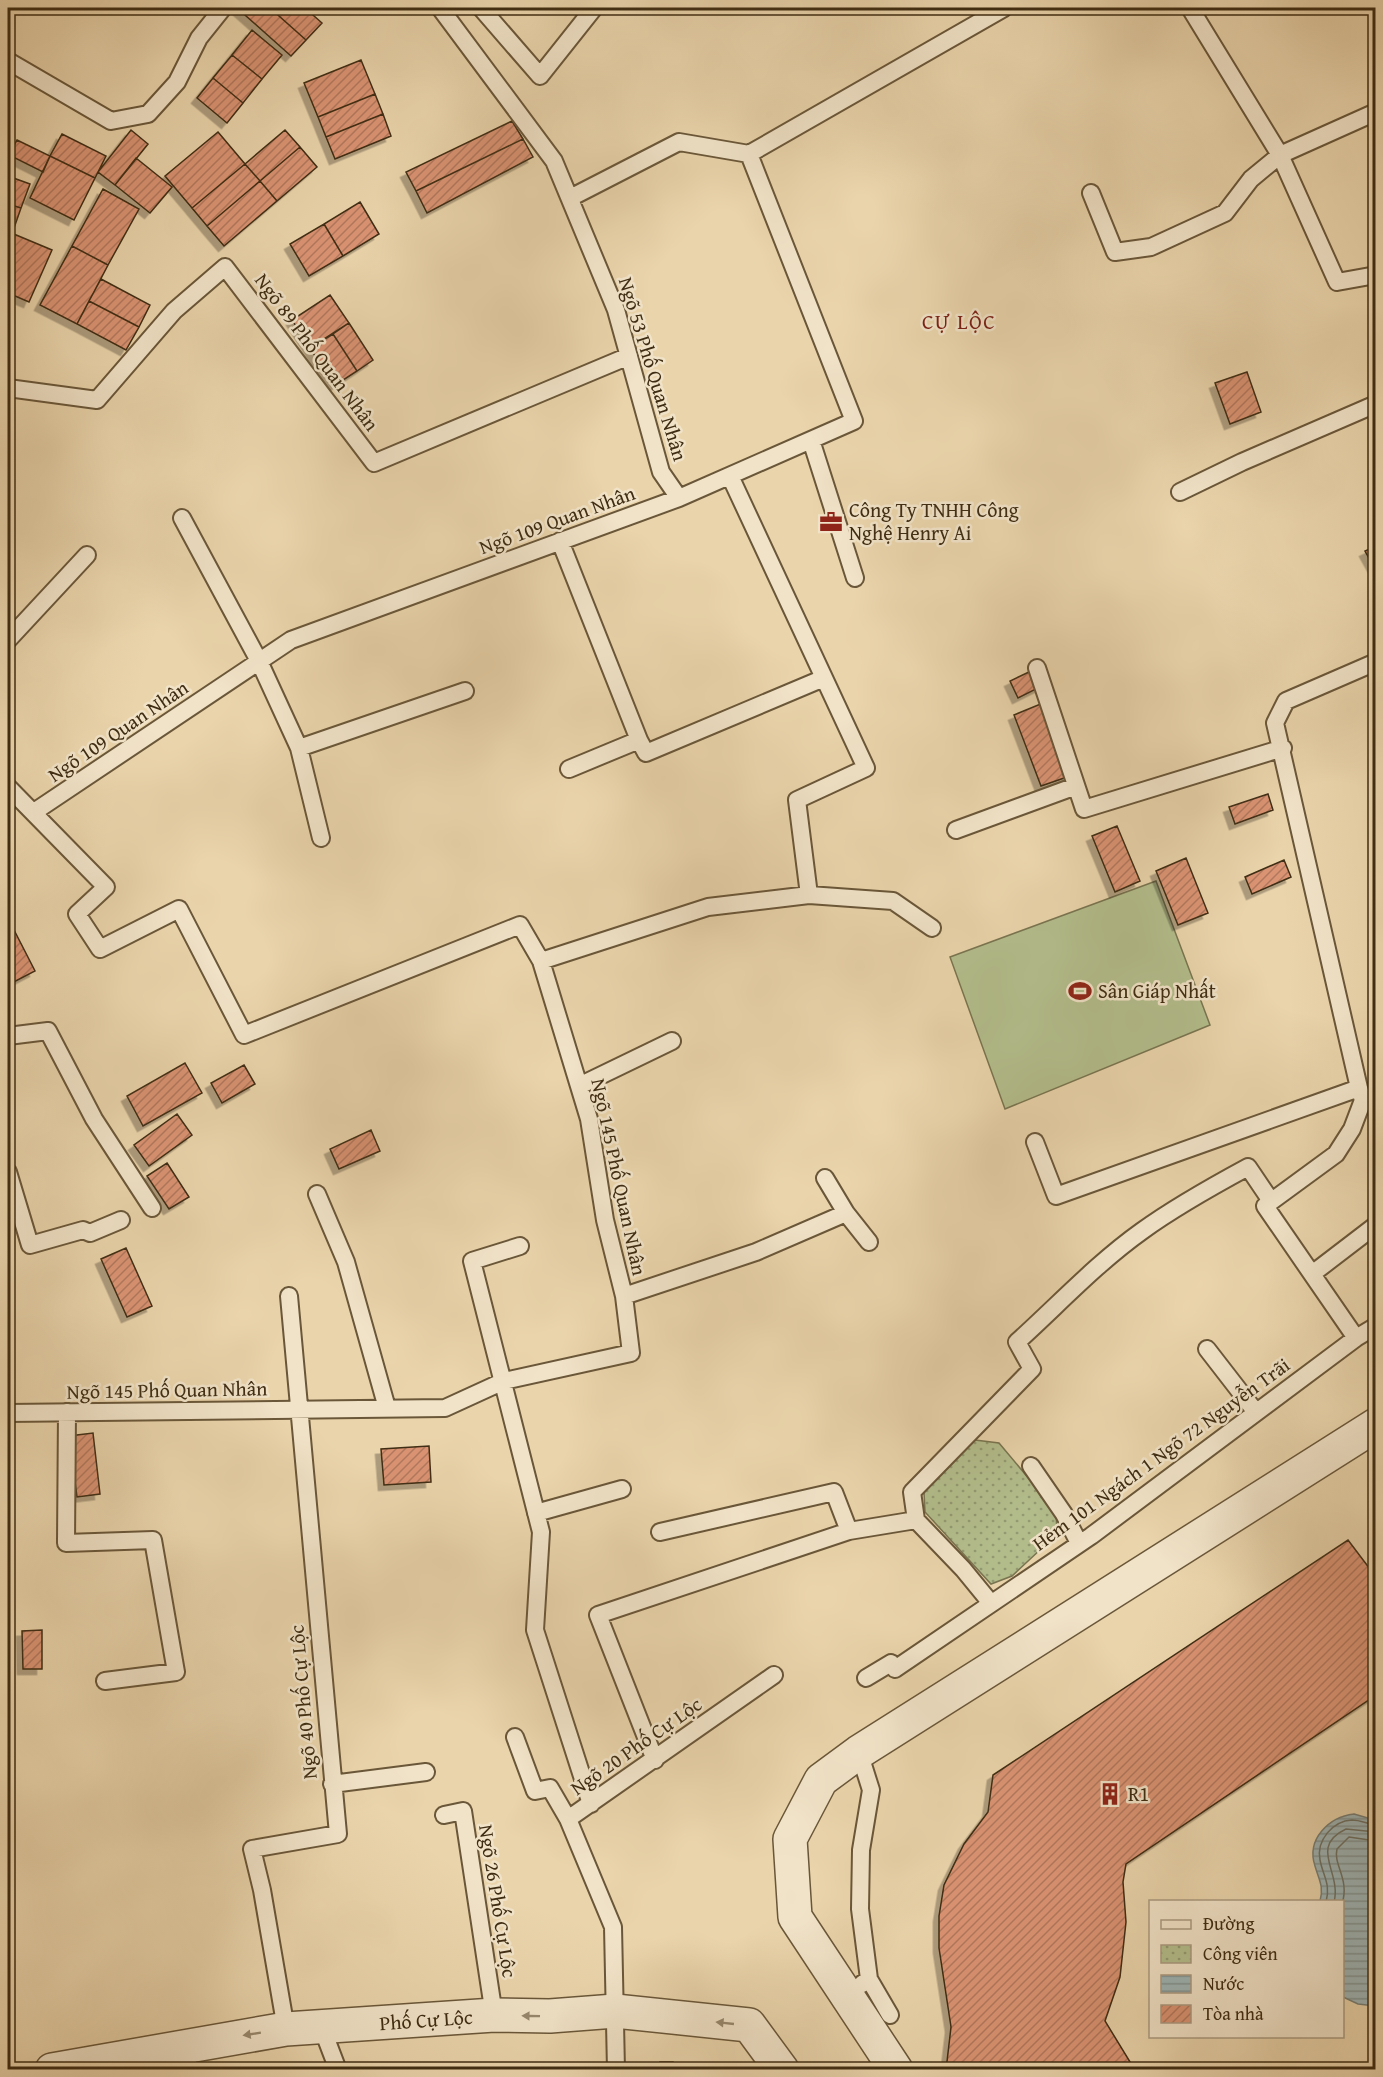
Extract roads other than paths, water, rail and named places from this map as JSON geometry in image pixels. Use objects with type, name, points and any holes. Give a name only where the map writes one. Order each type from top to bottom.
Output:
[{"type":"street","points":[[896,2070],[857,1987],[795,1917],[790,1839],[821,1780],[859,1752],[1376,1425]]},
{"type":"street","name":"Phố Cự Lộc","points":[[52,2070],[187,2057],[286,2029],[494,2015],[550,2016],[615,2011],[749,2025],[782,2070]]},
{"type":"lane","points":[[8,61],[111,121],[148,114],[177,82],[199,38],[223,8]]},
{"type":"lane","name":"Ngõ 53 Phố Quan Nhân","points":[[440,8],[554,160],[616,310],[661,472],[679,498]]},
{"type":"lane","points":[[481,8],[540,76],[594,8]]},
{"type":"lane","points":[[1190,8],[1280,155],[1337,282],[1376,275]]},
{"type":"lane","points":[[570,198],[679,142],[749,154],[995,10]]},
{"type":"lane","points":[[1091,193],[1115,252],[1151,248],[1225,213],[1251,179],[1280,155],[1376,112]]},
{"type":"lane","name":"Ngõ 109 Quan Nhân","points":[[34,812],[291,640],[679,498],[854,421],[749,154]]},
{"type":"lane","name":"Ngõ 89 Phố Quan Nhân","points":[[8,388],[97,400],[174,311],[225,267],[374,463],[629,356]]},
{"type":"lane","points":[[1180,492],[1242,462],[1376,404]]},
{"type":"lane","points":[[811,440],[855,578]]},
{"type":"lane","points":[[730,476],[866,768],[798,800],[809,895]]},
{"type":"lane","points":[[182,518],[259,662],[299,748],[321,838]]},
{"type":"lane","points":[[560,541],[646,753],[824,678]]},
{"type":"lane","points":[[8,640],[87,555]]},
{"type":"lane","points":[[1268,1204],[1336,1154],[1352,1129],[1366,1094],[1283,748],[1275,723],[1286,701],[1376,662]]},
{"type":"lane","points":[[1037,668],[1084,809],[1283,748]]},
{"type":"lane","points":[[299,748],[465,691]]},
{"type":"lane","points":[[569,768],[639,740]]},
{"type":"lane","points":[[956,830],[1076,786]]},
{"type":"lane","points":[[8,787],[34,812]]},
{"type":"lane","name":"Ngõ 145 Phố Quan Nhân","points":[[8,1413],[445,1408],[504,1381],[631,1353],[624,1296],[605,1220],[589,1119],[541,961],[520,925],[244,1035],[179,909],[100,950],[77,914],[106,887],[34,812]]},
{"type":"lane","points":[[541,961],[708,907],[809,895],[893,901],[932,928]]},
{"type":"lane","points":[[8,1036],[48,1031],[94,1119],[152,1208]]},
{"type":"lane","points":[[579,1086],[672,1041]]},
{"type":"lane","points":[[1035,1142],[1056,1196],[1366,1094]]},
{"type":"lane","points":[[990,1602],[963,1569],[916,1520],[912,1492],[1032,1369],[1017,1342],[1140,1233],[1191,1198],[1248,1167],[1268,1204],[1312,1274],[1356,1338]]},
{"type":"lane","points":[[8,1172],[30,1245],[83,1230],[90,1233],[121,1220]]},
{"type":"lane","points":[[825,1178],[846,1213],[869,1242]]},
{"type":"lane","points":[[316,1194],[346,1262],[387,1408]]},
{"type":"lane","points":[[624,1296],[756,1252],[846,1213]]},
{"type":"lane","points":[[1312,1274],[1376,1225]]},
{"type":"lane","points":[[520,1246],[472,1261],[541,1532],[535,1630],[591,1803]]},
{"type":"lane","name":"Ngõ 40 Phố Cự Lộc","points":[[286,2029],[262,1890],[252,1849],[338,1834],[289,1296]]},
{"type":"lane","name":"Hẻm 101 Ngách 1 Ngõ 72 Nguyễn Trãi","points":[[866,1678],[891,1663],[895,1669],[1079,1543],[1255,1411],[1376,1326]]},
{"type":"lane","points":[[1207,1349],[1255,1411]]},
{"type":"lane","points":[[67,1412],[66,1543],[153,1540],[176,1672],[105,1680]]},
{"type":"lane","points":[[1031,1466],[1064,1514],[1079,1543]]},
{"type":"lane","points":[[536,1513],[622,1490]]},
{"type":"lane","points":[[660,1532],[834,1492],[849,1531]]},
{"type":"lane","points":[[655,1760],[598,1616],[849,1531],[916,1520]]},
{"type":"lane","name":"Ngõ 20 Phố Cự Lộc","points":[[616,2070],[613,1927],[568,1820],[774,1675]]},
{"type":"lane","points":[[515,1737],[535,1791],[550,1788],[568,1820]]},
{"type":"lane","points":[[859,1752],[871,1790],[861,1850],[857,1987],[890,2015]]},
{"type":"lane","points":[[332,1784],[426,1772]]},
{"type":"lane","name":"Ngõ 26 Phố Cự Lộc","points":[[444,1815],[463,1811],[494,2015]]},
{"type":"lane","points":[[322,2028],[338,2070]]},
{"type":"water","points":[[1354,1814],[1375,1820],[1375,2006],[1358,2004],[1344,1997],[1344,1900],[1320,1900],[1321,1887],[1313,1856],[1317,1838],[1322,1831],[1345,1816]]},
{"type":"place","name":"Công Ty TNHH Công Nghệ Henry Ai","points":[[831,522]]},
{"type":"place","name":"Sân Giáp Nhất","points":[[1080,991]]},
{"type":"place","name":"R1","points":[[1110,1794]]},
{"type":"district","name":"CỰ LỘC","points":[[959,322]]}]
